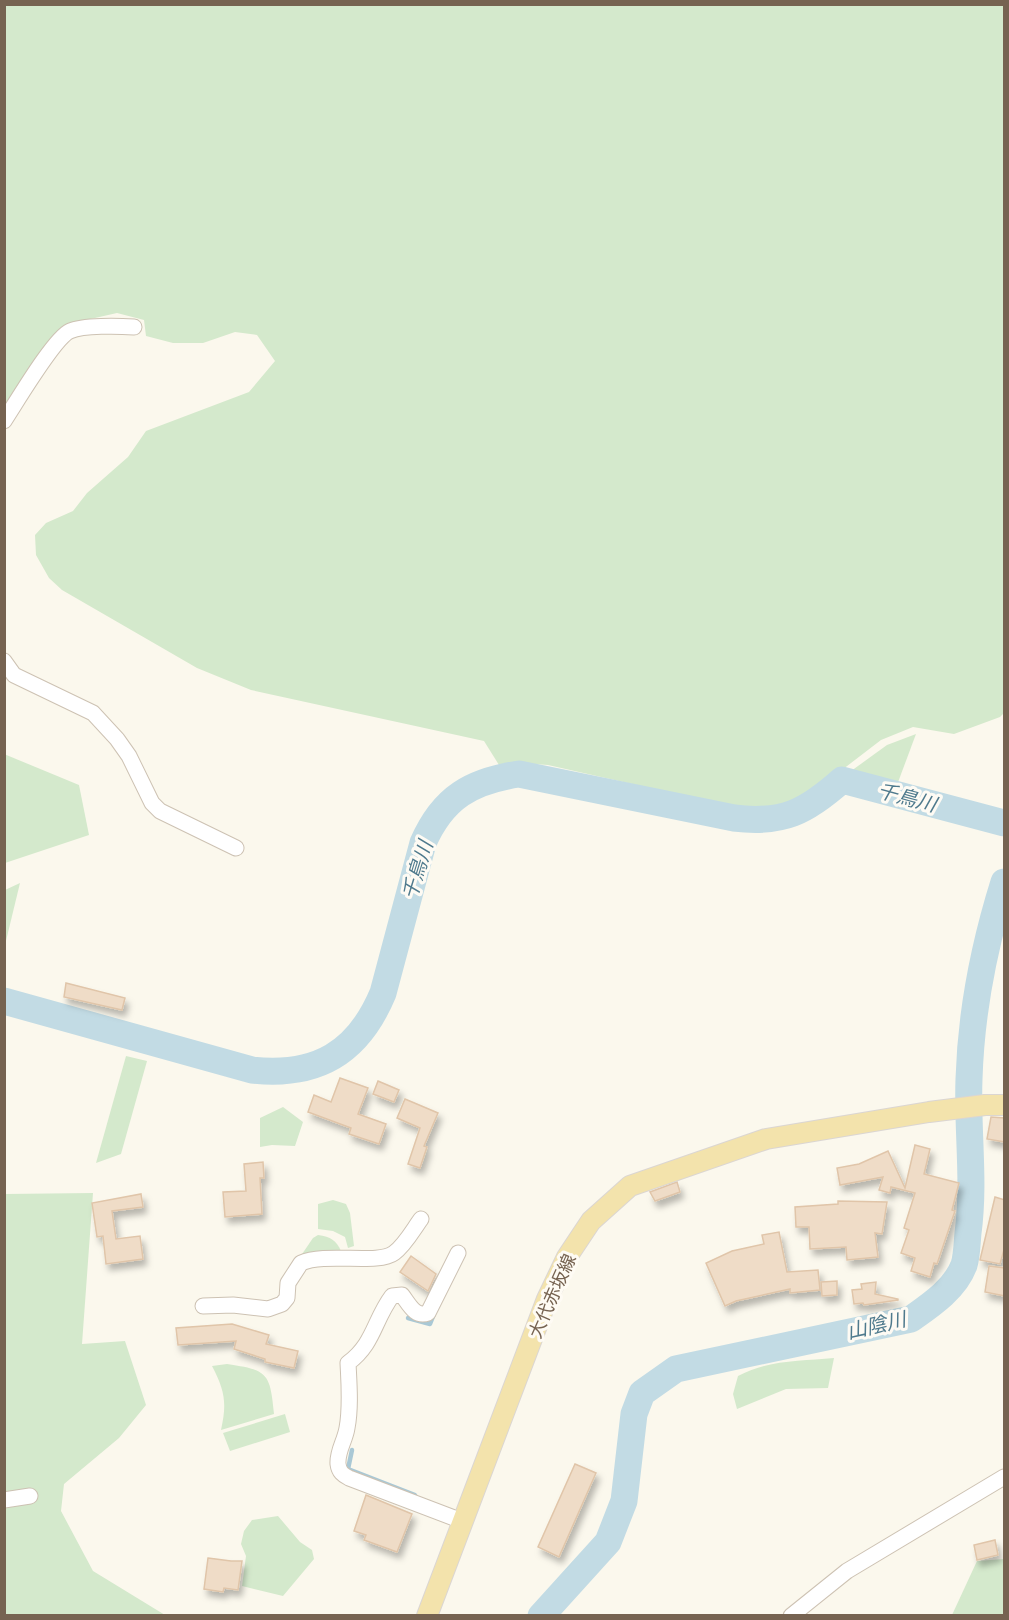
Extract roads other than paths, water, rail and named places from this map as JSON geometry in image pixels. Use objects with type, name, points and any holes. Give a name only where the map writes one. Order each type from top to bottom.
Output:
[{"type":"main road","name":"大代赤坂線","points":[[428,1616],[547,1299],[567,1257],[591,1221],[630,1186],[766,1139],[957,1108],[1005,1105]]},
{"type":"street","points":[[4,421],[48,354],[69,331],[110,325],[134,327]]},
{"type":"street","points":[[4,661],[14,675],[93,713],[129,756],[152,803],[160,811],[236,848]]},
{"type":"street","points":[[203,1306],[233,1305],[268,1309],[277,1306],[287,1298],[288,1283],[301,1263],[319,1258],[391,1255],[397,1251],[421,1219]]},
{"type":"street","points":[[458,1253],[428,1313],[422,1315],[417,1313],[402,1295],[392,1296],[367,1345],[348,1363],[349,1416],[338,1467],[342,1474],[349,1478],[462,1521]]},
{"type":"street","points":[[791,1616],[847,1571],[1005,1478]]},
{"type":"street","points":[[4,1500],[30,1496]]},
{"type":"waterway","name":"千鳥川","points":[[4,1001],[252,1070],[275,1071],[315,1065],[348,1046],[373,1014],[383,993],[423,843],[431,827],[440,814],[461,794],[487,781],[502,777],[519,774],[734,818],[751,819],[780,817],[805,808],[842,780],[1004,823]]},
{"type":"waterway","name":"山陰川","points":[[541,1616],[608,1542],[624,1501],[634,1414],[642,1393],[676,1369],[911,1319],[942,1296],[955,1282],[966,1257],[970,1214],[969,1098],[972,1029],[990,930],[1004,882]]},
{"type":"waterway","points":[[408,1318],[430,1324],[434,1314]]},
{"type":"waterway","points":[[352,1450],[348,1469],[415,1495]]}]
